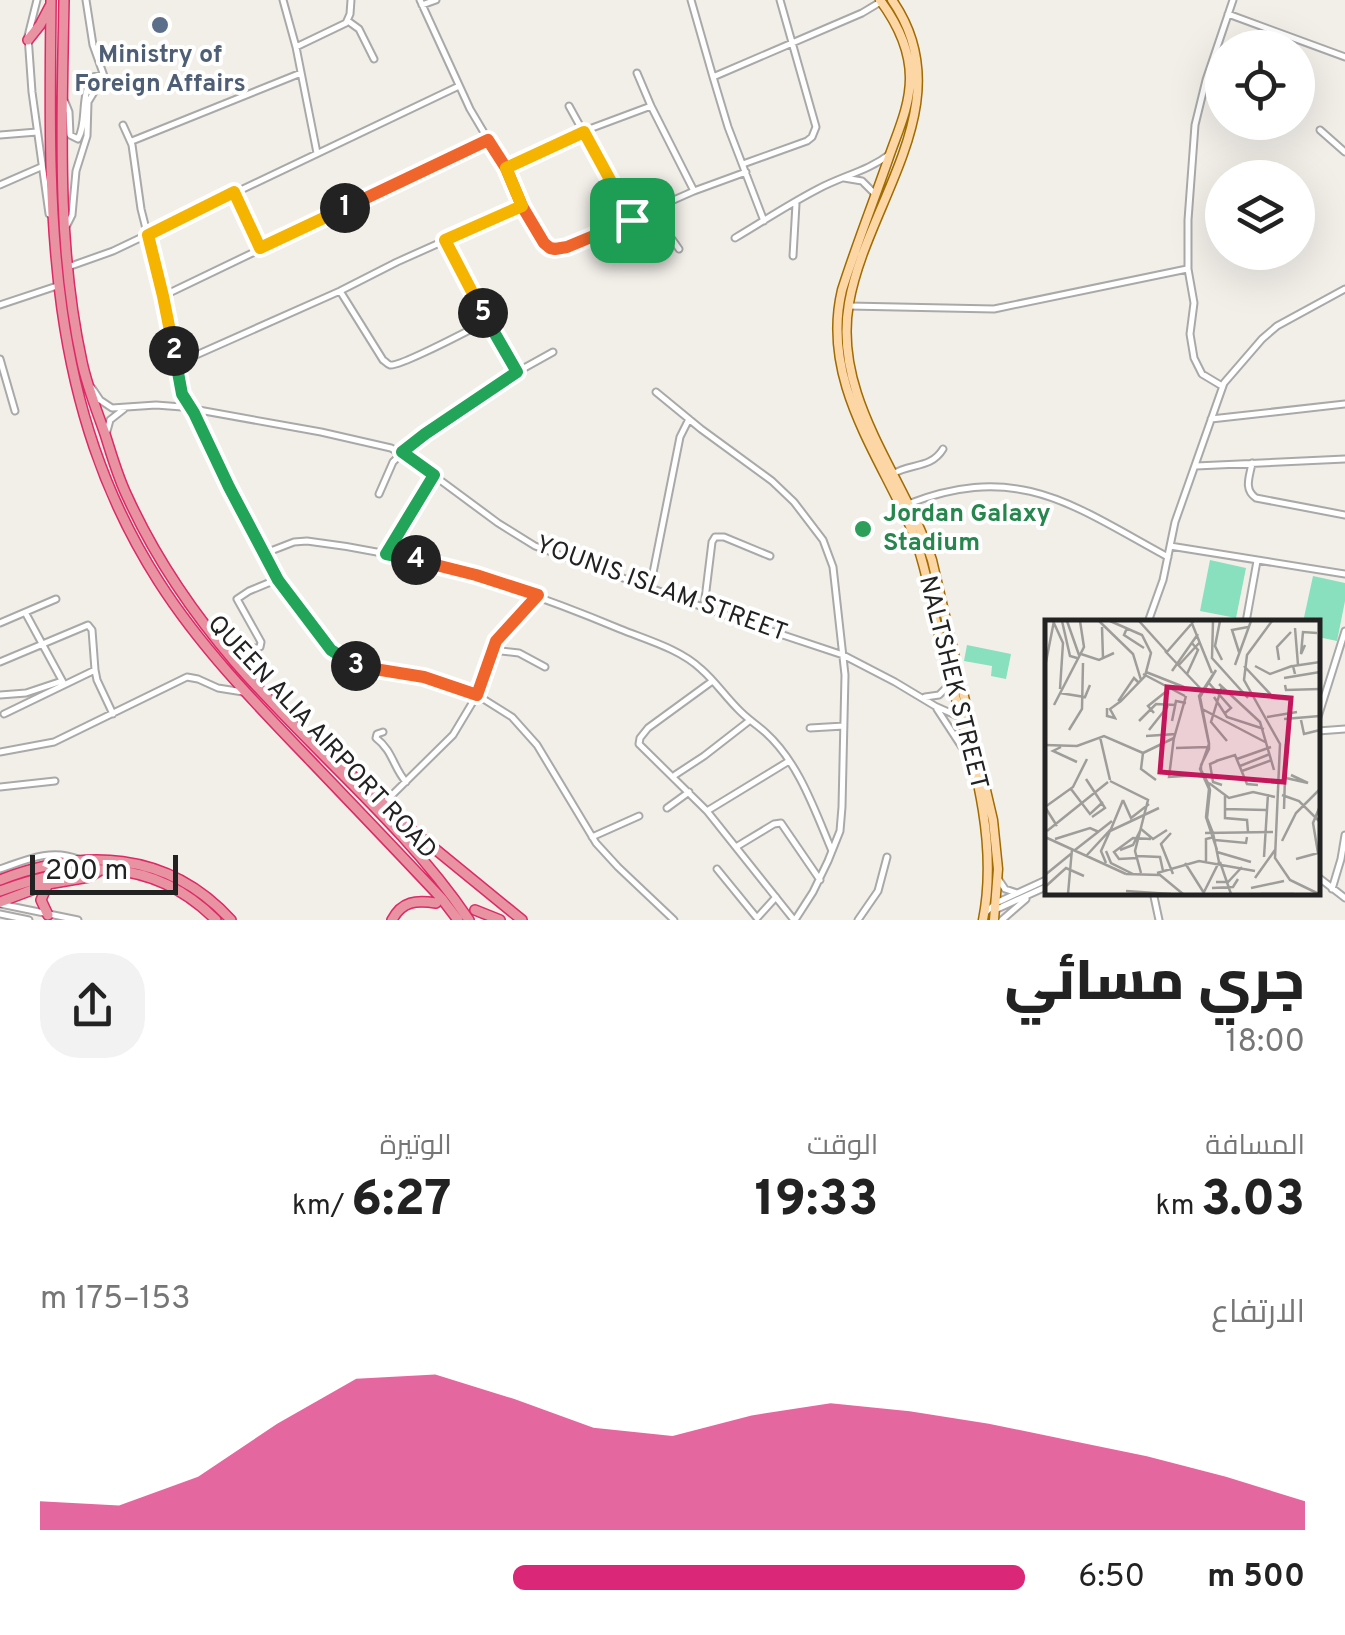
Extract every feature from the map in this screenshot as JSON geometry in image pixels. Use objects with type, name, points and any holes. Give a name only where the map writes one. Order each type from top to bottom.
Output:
[{"type":"highway","name":"QUEEN ALIA AIRPORT ROAD","points":[[64,0],[62,99],[68,267],[88,382],[126,495],[172,576],[213,635],[225,642],[264,695],[402,838],[469,920]]},
{"type":"highway","name":"QUEEN ALIA AIRPORT ROAD","points":[[51,2],[57,286],[68,357],[81,405],[116,501],[159,582],[232,685],[245,692],[458,920]]},
{"type":"highway","points":[[28,40],[51,2]]},
{"type":"highway","points":[[316,747],[350,771],[522,920]]},
{"type":"highway","points":[[0,880],[39,866],[78,859],[125,861],[163,872],[201,893],[229,920]]},
{"type":"highway","points":[[0,903],[48,884],[88,877],[101,870]]},
{"type":"highway","points":[[0,891],[58,872],[133,873],[185,895],[216,920]]},
{"type":"highway","points":[[48,884],[42,900],[48,915]]},
{"type":"highway","points":[[392,920],[408,903],[422,901],[439,901],[448,920]]},
{"type":"highway","points":[[476,910],[500,920]]},
{"type":"main road","name":"NALTSHEK STREET","points":[[892,0],[912,37],[920,80],[917,107],[838,304],[840,364],[847,394],[918,548],[986,828],[990,911]]},
{"type":"main road","name":"NALTSHEK STREET","points":[[881,1],[898,28],[910,82],[906,106],[876,195],[849,306],[847,339],[855,388],[932,560],[994,820],[998,876],[990,911]]},
{"type":"street","points":[[37,0],[28,40],[41,167],[53,228]]},
{"type":"street","points":[[65,228],[72,212],[76,171],[86,136],[88,102],[104,74],[93,45],[86,0]]},
{"type":"street","points":[[283,0],[317,153]]},
{"type":"street","points":[[348,21],[351,0]]},
{"type":"street","points":[[436,0],[421,3],[458,86],[544,243],[555,249],[632,220],[808,141],[815,132],[814,115],[780,0]]},
{"type":"street","points":[[691,0],[728,127],[764,221]]},
{"type":"street","points":[[714,78],[881,1]]},
{"type":"street","points":[[1222,386],[1196,366],[1190,334],[1194,302],[1188,269],[1188,220],[1194,131],[1206,80],[1231,7],[1345,56]]},
{"type":"street","points":[[296,47],[348,21]]},
{"type":"street","points":[[348,21],[359,29],[374,59]]},
{"type":"street","points":[[132,142],[301,73]]},
{"type":"street","points":[[637,73],[694,191]]},
{"type":"street","points":[[62,99],[68,108],[70,135],[78,139],[82,136],[86,86],[92,76],[104,74]]},
{"type":"street","points":[[68,267],[148,235],[458,86]]},
{"type":"street","points":[[570,106],[632,220]]},
{"type":"street","points":[[506,168],[651,106]]},
{"type":"street","points":[[123,124],[132,142],[138,192],[182,394],[278,580],[331,650],[344,660],[372,670],[424,677],[477,695],[505,711],[530,736],[592,837],[618,868],[674,920]]},
{"type":"street","points":[[1320,130],[1345,152]]},
{"type":"street","points":[[0,135],[37,132]]},
{"type":"street","points":[[163,296],[488,140]]},
{"type":"street","points":[[734,238],[890,154]]},
{"type":"street","points":[[0,185],[41,167]]},
{"type":"street","points":[[841,178],[862,181],[876,195]]},
{"type":"street","points":[[234,192],[260,248]]},
{"type":"street","points":[[792,256],[796,202]]},
{"type":"street","points":[[176,364],[522,206]]},
{"type":"street","points":[[652,210],[679,250]]},
{"type":"street","points":[[445,240],[517,372]]},
{"type":"street","points":[[849,306],[994,308],[1188,269]]},
{"type":"street","points":[[0,305],[57,286]]},
{"type":"street","points":[[1149,620],[1175,522],[1222,386],[1273,329],[1345,289]]},
{"type":"street","points":[[340,292],[383,360],[394,365],[487,320]]},
{"type":"street","points":[[380,494],[393,462],[402,452],[517,372],[554,352]]},
{"type":"street","points":[[0,359],[15,411]]},
{"type":"street","points":[[88,382],[107,406],[126,407]]},
{"type":"street","points":[[656,392],[772,481],[814,527],[834,567],[845,675],[840,831],[820,880],[794,920],[707,811],[639,742],[652,725],[712,682]]},
{"type":"street","points":[[1211,419],[1345,404]]},
{"type":"street","points":[[106,437],[110,420],[126,407]]},
{"type":"street","name":"YOUNIS ISLAM STREET","points":[[126,407],[191,408],[379,444],[402,452],[535,546],[843,655],[970,722]]},
{"type":"street","points":[[650,588],[680,436],[689,419]]},
{"type":"street","points":[[893,474],[930,462],[943,449]]},
{"type":"street","points":[[1196,466],[1345,459]]},
{"type":"street","points":[[1252,463],[1248,486],[1256,498],[1345,515]]},
{"type":"street","points":[[386,554],[434,475]]},
{"type":"street","points":[[908,504],[981,486],[1030,490],[1072,505],[1168,557]]},
{"type":"street","points":[[704,608],[715,537],[770,556]]},
{"type":"street","points":[[262,554],[306,541],[454,568],[538,595],[668,649],[703,670],[749,721],[765,732],[806,791],[832,851]]},
{"type":"street","points":[[1170,546],[1345,574]]},
{"type":"street","points":[[1246,620],[1257,561]]},
{"type":"street","points":[[225,642],[250,649],[260,647],[261,642],[237,599],[249,590],[278,580]]},
{"type":"street","points":[[384,804],[452,737],[477,695],[498,638],[538,595]]},
{"type":"street","points":[[0,623],[56,598]]},
{"type":"street","points":[[26,614],[63,683]]},
{"type":"street","points":[[0,662],[90,626],[97,680],[113,714]]},
{"type":"street","points":[[1320,711],[1345,631]]},
{"type":"street","points":[[491,650],[519,653],[545,667]]},
{"type":"street","points":[[0,695],[26,693],[95,670]]},
{"type":"street","points":[[918,694],[939,696],[946,688],[948,673]]},
{"type":"street","points":[[0,752],[54,742],[187,677],[232,685]]},
{"type":"street","points":[[4,714],[63,683]]},
{"type":"street","points":[[935,706],[972,764]]},
{"type":"street","points":[[674,776],[749,721]]},
{"type":"street","points":[[810,728],[844,726]]},
{"type":"street","points":[[1320,731],[1345,730]]},
{"type":"street","points":[[382,732],[376,738],[388,749],[406,782]]},
{"type":"street","points":[[707,811],[788,761]]},
{"type":"street","points":[[0,787],[55,781]]},
{"type":"street","points":[[667,808],[689,792]]},
{"type":"street","points":[[592,837],[638,816]]},
{"type":"street","points":[[736,847],[780,823],[820,880]]},
{"type":"street","points":[[1332,889],[1345,834]]},
{"type":"street","points":[[0,869],[48,854],[78,859]]},
{"type":"street","points":[[858,920],[876,896],[887,857]]},
{"type":"street","points":[[716,869],[756,919],[776,896]]},
{"type":"street","points":[[998,876],[1006,889],[1020,893]]},
{"type":"street","points":[[1320,880],[1345,898]]},
{"type":"street","points":[[990,911],[1045,883]]},
{"type":"street","points":[[1002,920],[1045,884]]},
{"type":"street","points":[[990,911],[1031,895]]},
{"type":"street","points":[[1154,895],[1159,920]]},
{"type":"street","points":[[0,903],[78,920]]},
{"type":"street","points":[[0,914],[29,920]]},
{"type":"green space","points":[[1210,560],[1246,568],[1236,618],[1200,611]]},
{"type":"green space","points":[[1313,576],[1345,583],[1337,641],[1320,637],[1320,620],[1303,620]]},
{"type":"green space","points":[[967,645],[1011,654],[1006,679],[991,676],[992,666],[964,661]]},
{"type":"place","name":"Ministry of Foreign Affairs","points":[[160,25]]},
{"type":"place","name":"Jordan Galaxy Stadium","points":[[863,529]]},
{"type":"route","points":[[632,220],[567,247],[550,248],[522,206],[506,168],[488,140],[260,248],[234,192],[148,235],[182,394],[262,554],[337,655],[351,664],[424,677],[477,695],[496,641],[538,595],[454,568],[386,554],[434,475],[402,452],[517,372],[445,240],[522,206],[506,168],[584,132],[632,220]]}]
